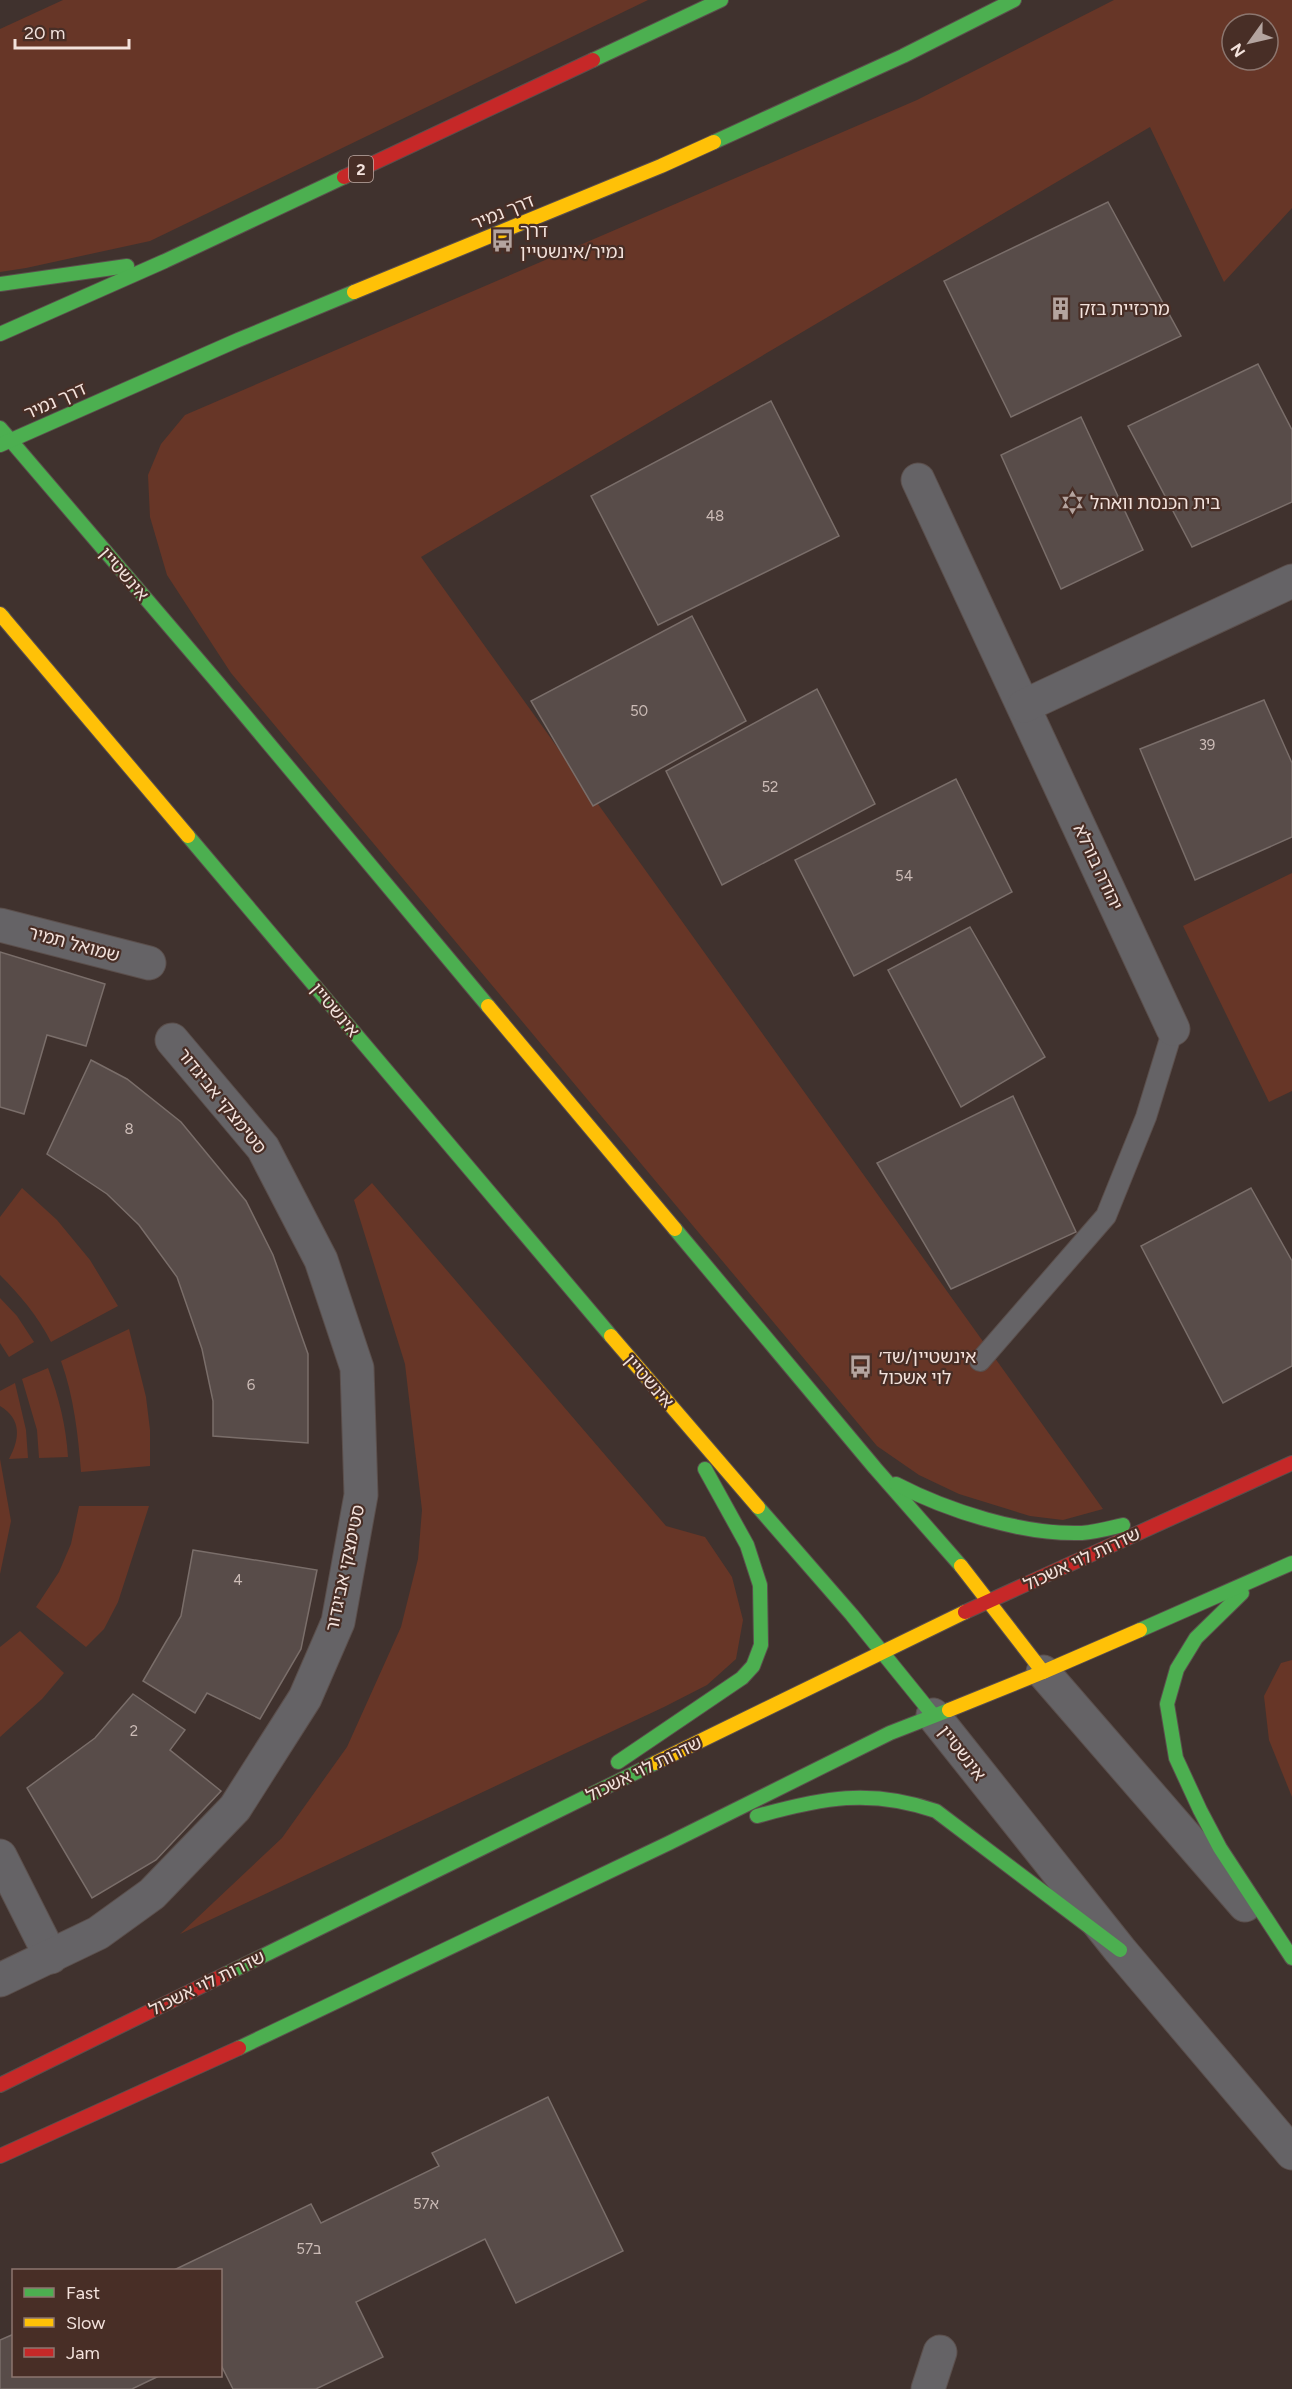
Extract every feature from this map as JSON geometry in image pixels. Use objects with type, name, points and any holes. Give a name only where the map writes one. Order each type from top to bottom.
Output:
[{"type":"main road","name":"2","points":[[0,334],[165,261],[721,0]]},
{"type":"main road","name":"דרך נמיר","points":[[5,443],[238,340],[661,166],[892,61],[1014,0]]},
{"type":"main road","points":[[0,284],[165,261]]},
{"type":"main road","name":"אינשטיין","points":[[0,428],[5,443],[233,701],[875,1468],[962,1567],[1043,1672]]},
{"type":"main road","name":"אינשטיין","points":[[1,616],[657,1391],[852,1615],[933,1715]]},
{"type":"main road","points":[[519,1829],[742,1678],[753,1666],[760,1645],[762,1626],[760,1585],[747,1545],[718,1490],[657,1391]]},
{"type":"main road","name":"שדרות לוי אשכול","points":[[0,2085],[882,1652],[989,1603],[1038,1577],[1292,1463]]},
{"type":"main road","points":[[875,1468],[898,1485],[935,1502],[1006,1522],[1065,1533],[1084,1533],[1190,1510]]},
{"type":"main road","points":[[0,2156],[286,2026],[669,1843],[890,1733],[1043,1672],[1292,1563]]},
{"type":"main road","points":[[1261,1575],[1196,1638],[1178,1669],[1167,1704],[1176,1758],[1200,1810],[1220,1848],[1292,1958]]},
{"type":"main road","points":[[669,1843],[802,1803],[861,1796],[901,1800],[936,1811],[1120,1950]]},
{"type":"street","name":"יהודה בורלא","points":[[918,480],[1173,1029]]},
{"type":"street","points":[[1024,706],[1292,581]]},
{"type":"street","name":"שמואל תמיר","points":[[0,926],[149,963]]},
{"type":"street","name":"סטימצקי אביגדור","points":[[51,1957],[98,1933],[152,1894],[235,1808],[305,1698],[338,1622],[361,1495],[357,1368],[321,1260],[263,1148],[172,1040]]},
{"type":"street","name":"אינשטיין","points":[[1043,1672],[1292,1958]]},
{"type":"street","name":"אינשטיין","points":[[933,1715],[1120,1950],[1292,2153]]},
{"type":"street","points":[[0,1856],[51,1957],[0,1980]]},
{"type":"street","points":[[928,2389],[940,2352]]},
{"type":"lane","points":[[980,1361],[1106,1216],[1146,1117],[1173,1029]]},
{"type":"shaded area","points":[[63,0],[648,0],[150,241],[0,272],[0,29]]},
{"type":"shaded area","points":[[1114,0],[1292,0],[1292,208],[1224,282],[1150,127],[421,557],[1103,1509],[1063,1520],[1030,1516],[959,1494],[919,1475],[877,1446],[231,673],[167,575],[150,517],[148,475],[161,444],[185,415],[917,100]]},
{"type":"shaded area","points":[[1292,873],[1292,1091],[1269,1102],[1183,926]]},
{"type":"shaded area","points":[[372,1183],[666,1526],[705,1537],[732,1577],[743,1620],[736,1659],[707,1685],[664,1707],[180,1934],[282,1838],[347,1747],[401,1627],[418,1559],[422,1510],[405,1364],[354,1200]]},
{"type":"shaded area","points":[[22,1188],[57,1220],[90,1260],[118,1306],[51,1342],[28,1306],[0,1275],[0,1217]]},
{"type":"shaded area","points":[[0,1298],[17,1316],[34,1342],[9,1357],[0,1343]]},
{"type":"shaded area","points":[[129,1329],[146,1397],[150,1430],[150,1466],[81,1472],[72,1402],[61,1361]]},
{"type":"shaded area","points":[[48,1368],[66,1434],[68,1457],[39,1458],[37,1430],[22,1379]]},
{"type":"shaded area","points":[[15,1383],[26,1430],[28,1458],[9,1459],[13,1452],[17,1430],[12,1417],[0,1406],[0,1391]]},
{"type":"shaded area","points":[[0,1459],[11,1521],[0,1574]]},
{"type":"shaded area","points":[[79,1506],[149,1506],[118,1602],[104,1629],[86,1647],[36,1607],[59,1572],[71,1544]]},
{"type":"shaded area","points":[[20,1631],[64,1673],[42,1699],[0,1737],[0,1647]]},
{"type":"shaded area","points":[[1292,1660],[1292,1797],[1269,1740],[1264,1696],[1281,1663]]},
{"type":"building","name":"מרכזיית בזק","points":[[1108,202],[1181,336],[1011,417],[944,281]]},
{"type":"building","points":[[1258,364],[1292,430],[1292,502],[1192,547],[1128,426]]},
{"type":"building","points":[[771,401],[839,536],[658,625],[591,496]]},
{"type":"building","name":"בית הכנסת וואהל","points":[[1081,417],[1143,550],[1061,589],[1001,455]]},
{"type":"building","points":[[692,616],[746,721],[593,806],[531,701]]},
{"type":"building","points":[[817,689],[875,804],[722,885],[666,771]]},
{"type":"building","points":[[1264,700],[1292,763],[1292,837],[1195,880],[1140,749]]},
{"type":"building","points":[[956,779],[1012,892],[854,976],[795,860]]},
{"type":"building","points":[[970,927],[1045,1057],[961,1107],[888,970]]},
{"type":"building","points":[[0,952],[105,984],[86,1046],[47,1035],[24,1114],[0,1107]]},
{"type":"building","points":[[91,1060],[127,1079],[181,1122],[246,1201],[273,1255],[308,1354],[308,1443],[213,1436],[213,1401],[202,1349],[177,1277],[139,1225],[107,1194],[47,1154]]},
{"type":"building","points":[[1013,1096],[1076,1232],[951,1289],[877,1163]]},
{"type":"building","points":[[1251,1188],[1292,1261],[1292,1366],[1223,1403],[1141,1246]]},
{"type":"building","points":[[193,1550],[317,1570],[301,1649],[260,1719],[207,1693],[195,1713],[143,1681],[181,1616]]},
{"type":"building","points":[[133,1694],[185,1730],[170,1750],[221,1791],[156,1860],[92,1898],[27,1788],[95,1738]]},
{"type":"building","points":[[548,2097],[623,2251],[516,2303],[485,2239],[356,2302],[383,2357],[316,2389],[233,2389],[222,2367],[222,2269],[176,2269],[311,2204],[321,2223],[439,2166],[432,2153]]},
{"type":"building","points":[[12,2335],[12,2377],[157,2377],[132,2389],[0,2389],[0,2340]]},
{"type":"traffic: fast","points":[[593,60],[721,0]]},
{"type":"traffic: fast","points":[[714,142],[903,56],[1014,0]]},
{"type":"traffic: fast","points":[[0,334],[165,261],[344,177]]},
{"type":"traffic: fast","points":[[0,284],[127,266]]},
{"type":"traffic: fast","points":[[0,445],[238,340],[354,292]]},
{"type":"traffic: fast","points":[[0,428],[218,683],[488,1006]]},
{"type":"traffic: fast","points":[[188,836],[611,1336]]},
{"type":"traffic: fast","points":[[675,1229],[875,1468],[961,1566]]},
{"type":"traffic: fast","points":[[618,1762],[742,1678],[753,1666],[761,1645],[760,1585],[747,1545],[705,1469]]},
{"type":"traffic: fast","points":[[896,1484],[962,1512],[1035,1530],[1082,1533],[1123,1525]]},
{"type":"traffic: fast","points":[[758,1507],[852,1615],[933,1715]]},
{"type":"traffic: fast","points":[[1140,1630],[1292,1563]]},
{"type":"traffic: fast","points":[[1242,1593],[1196,1638],[1177,1669],[1167,1704],[1176,1758],[1200,1810],[1220,1848],[1292,1958]]},
{"type":"traffic: fast","points":[[239,2048],[669,1843],[890,1733],[949,1710]]},
{"type":"traffic: fast","points":[[226,1974],[655,1763]]},
{"type":"traffic: fast","points":[[757,1816],[803,1804],[846,1798],[889,1800],[936,1811],[1120,1950]]},
{"type":"traffic: slow","points":[[354,292],[714,142]]},
{"type":"traffic: slow","points":[[0,614],[188,836]]},
{"type":"traffic: slow","points":[[488,1006],[675,1229]]},
{"type":"traffic: slow","points":[[611,1336],[758,1507]]},
{"type":"traffic: slow","points":[[961,1566],[1043,1672]]},
{"type":"traffic: slow","points":[[655,1763],[965,1612]]},
{"type":"traffic: slow","points":[[949,1710],[1140,1630]]},
{"type":"traffic: jam","points":[[344,177],[593,60]]},
{"type":"traffic: jam","points":[[965,1612],[1292,1463]]},
{"type":"traffic: jam","points":[[0,2085],[226,1974]]},
{"type":"traffic: jam","points":[[0,2156],[239,2048]]},
{"type":"place","name":"דרך נמיר/אינשטיין","points":[[502,241]]},
{"type":"place","name":"מרכזיית בזק","points":[[1061,309]]},
{"type":"place","name":"בית הכנסת וואהל","points":[[1072,503]]},
{"type":"place","name":"אינשטיין/שד׳ לוי אשכול","points":[[861,1367]]}]
